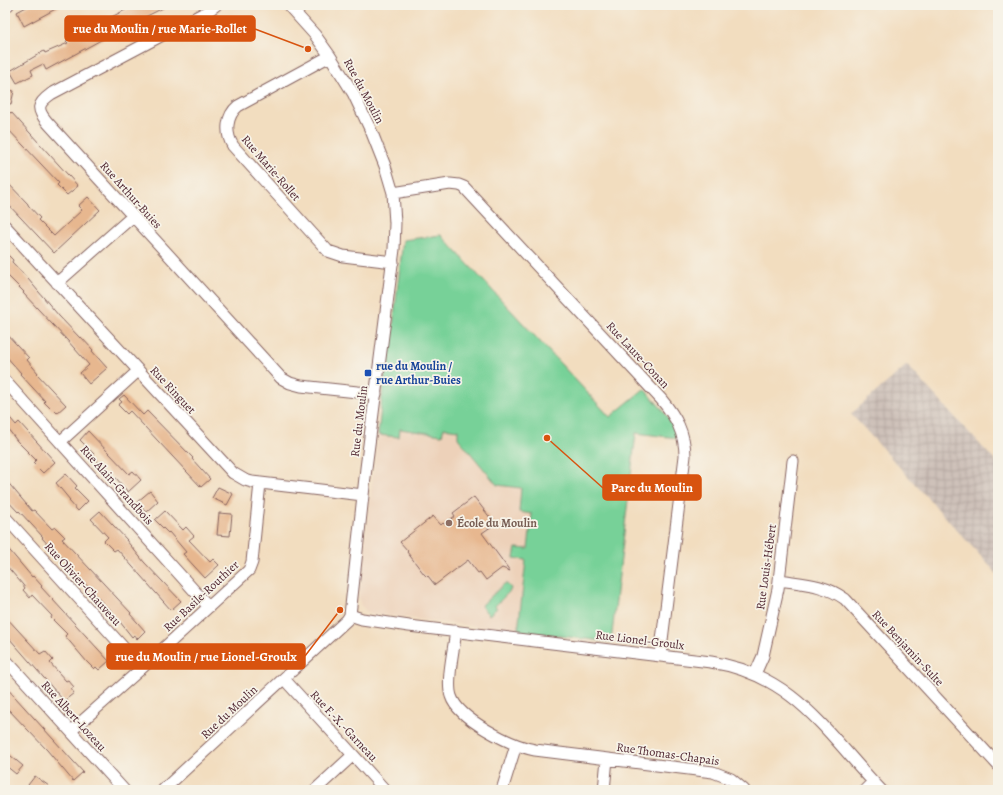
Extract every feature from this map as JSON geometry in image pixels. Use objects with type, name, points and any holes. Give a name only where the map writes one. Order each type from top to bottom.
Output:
[{"type":"street","name":"Rue Arthur-Buies","points":[[216,5],[208,11],[55,91],[44,98],[41,102],[40,110],[43,117],[285,381],[300,386],[376,394]]},
{"type":"street","name":"Rue du Moulin","points":[[163,790],[284,679],[347,620],[350,615],[363,495],[393,262],[396,223],[393,193],[385,166],[372,133],[353,93],[330,56],[288,5]]},
{"type":"street","name":"Rue Marie-Rollet","points":[[330,56],[236,108],[228,123],[228,136],[233,146],[328,251],[343,256],[393,262]]},
{"type":"street","name":"Rue Laure-Conan","points":[[393,193],[450,184],[464,187],[656,394],[675,418],[683,436],[685,456],[660,656]]},
{"type":"street","points":[[57,283],[133,216]]},
{"type":"street","name":"Rue Ringuet","points":[[5,226],[229,470],[244,480],[260,483],[363,495]]},
{"type":"street","points":[[60,442],[138,371]]},
{"type":"street","name":"Rue Alain-Grandbois","points":[[5,381],[209,607]]},
{"type":"street","name":"Rue Louis-Hébert","points":[[755,674],[764,652],[779,580],[793,461]]},
{"type":"street","name":"Rue Basile-Routhier","points":[[71,731],[245,574],[251,565],[260,483]]},
{"type":"street","name":"Rue Olivier-Chauveau","points":[[5,517],[142,668]]},
{"type":"street","name":"Rue Benjamin-Sulte","points":[[779,580],[820,586],[831,590],[845,599],[998,765]]},
{"type":"street","name":"Rue Lionel-Groulx","points":[[350,615],[362,619],[456,632],[720,664],[755,674],[777,686],[801,704],[826,729],[877,786]]},
{"type":"street","name":"Rue Thomas-Chapais","points":[[456,632],[450,681],[452,700],[461,712],[516,745],[535,750],[713,772],[731,779],[744,790]]},
{"type":"street","name":"Rue Albert-Lozeau","points":[[5,659],[124,790]]},
{"type":"street","name":"Rue F.-X.-Garneau","points":[[284,679],[386,790]]},
{"type":"street","points":[[502,790],[516,745]]},
{"type":"street","points":[[315,790],[353,755]]},
{"type":"street","name":"Rue Thomas-Chapais","points":[[604,790],[607,759]]},
{"type":"street","points":[[865,790],[877,786]]},
{"type":"shaded area","points":[[907,365],[998,464],[998,575],[851,414]]},
{"type":"shaded area","name":"École du Moulin","points":[[443,428],[458,429],[535,490],[518,631],[373,614],[366,611],[360,604],[360,583],[378,435],[398,437],[400,429],[442,435]]},
{"type":"green space","points":[[441,235],[610,417],[644,389],[664,412],[675,431],[677,438],[636,433],[611,642],[518,631],[526,560],[514,558],[516,548],[528,549],[532,514],[519,512],[521,488],[497,485],[458,438],[458,430],[444,428],[442,435],[400,429],[399,437],[378,435],[403,240]]},
{"type":"green space","points":[[504,584],[507,584],[511,588],[510,591],[495,606],[497,608],[489,615],[481,606]]},
{"type":"building","points":[[30,5],[63,5],[24,26],[17,12]]},
{"type":"building","points":[[135,5],[169,5],[46,70],[43,64],[31,70],[33,75],[17,83],[10,71],[44,51],[45,53],[68,43],[66,41]]},
{"type":"building","points":[[5,89],[14,91],[11,104],[5,103]]},
{"type":"building","points":[[11,112],[78,186],[67,195],[57,185],[59,183],[5,126],[5,118]]},
{"type":"building","points":[[5,180],[40,218],[38,220],[54,236],[82,210],[78,206],[88,197],[100,210],[54,253],[5,201]]},
{"type":"building","points":[[5,252],[59,316],[93,350],[92,351],[107,368],[89,384],[80,373],[89,365],[23,293],[24,292],[5,273]]},
{"type":"building","points":[[5,332],[29,358],[27,360],[38,373],[37,374],[66,405],[57,413],[44,402],[45,401],[5,355]]},
{"type":"building","points":[[124,395],[143,415],[147,411],[193,458],[192,459],[210,479],[201,487],[130,411],[127,414],[118,405],[122,402],[119,399]]},
{"type":"building","points":[[5,412],[16,425],[19,422],[55,462],[43,473],[33,463],[36,460],[17,441],[5,425]]},
{"type":"building","points":[[88,431],[129,474],[133,471],[141,480],[128,492],[116,478],[115,479],[102,466],[92,455],[94,454],[80,440]]},
{"type":"building","points":[[66,474],[77,486],[75,488],[88,501],[78,511],[56,483]]},
{"type":"building","points":[[5,479],[32,511],[34,510],[52,529],[55,527],[65,537],[62,539],[131,613],[130,614],[145,631],[137,639],[134,635],[132,637],[108,607],[107,608],[81,579],[80,580],[70,569],[72,568],[53,547],[52,549],[42,538],[43,537],[5,498]]},
{"type":"building","points":[[218,487],[233,494],[227,505],[212,498]]},
{"type":"building","points":[[150,491],[158,501],[146,512],[137,502]]},
{"type":"building","points":[[474,497],[495,524],[482,533],[510,571],[502,568],[486,580],[480,572],[478,573],[468,560],[435,585],[428,576],[427,577],[424,574],[400,542],[433,516],[441,525],[443,523],[444,524],[455,516],[453,513]]},
{"type":"building","points":[[100,511],[127,540],[144,562],[181,601],[171,610],[117,549],[114,551],[104,541],[108,537],[91,519]]},
{"type":"building","points":[[165,511],[183,530],[186,527],[194,536],[189,540],[210,562],[213,559],[219,565],[205,578],[183,554],[186,552],[169,532],[168,533],[155,520]]},
{"type":"building","points":[[219,513],[232,514],[230,536],[217,535]]},
{"type":"building","points":[[5,545],[32,577],[33,576],[42,586],[41,587],[109,661],[99,670],[96,667],[94,669],[87,662],[65,636],[67,634],[51,618],[52,616],[32,595],[30,598],[23,590],[25,588],[23,585],[5,564]]},
{"type":"building","points":[[5,616],[40,654],[45,651],[53,660],[50,663],[66,681],[68,680],[74,687],[71,689],[74,693],[64,701],[9,638],[5,642]]},
{"type":"building","points":[[5,686],[83,772],[73,781],[47,750],[8,709],[5,712]]},
{"type":"building","points":[[5,751],[23,766],[16,774],[5,765]]},
{"type":"building","points":[[35,776],[49,786],[46,790],[34,790],[28,785]]},
{"type":"place","name":"rue du Moulin / rue Marie-Rollet","points":[[308,49]]},
{"type":"place","name":"rue du Moulin / rue Arthur-Buies","points":[[368,373]]},
{"type":"place","name":"Parc du Moulin","points":[[547,438]]},
{"type":"place","name":"École du Moulin","points":[[449,523]]},
{"type":"place","name":"rue du Moulin / rue Lionel-Groulx","points":[[340,610]]}]
